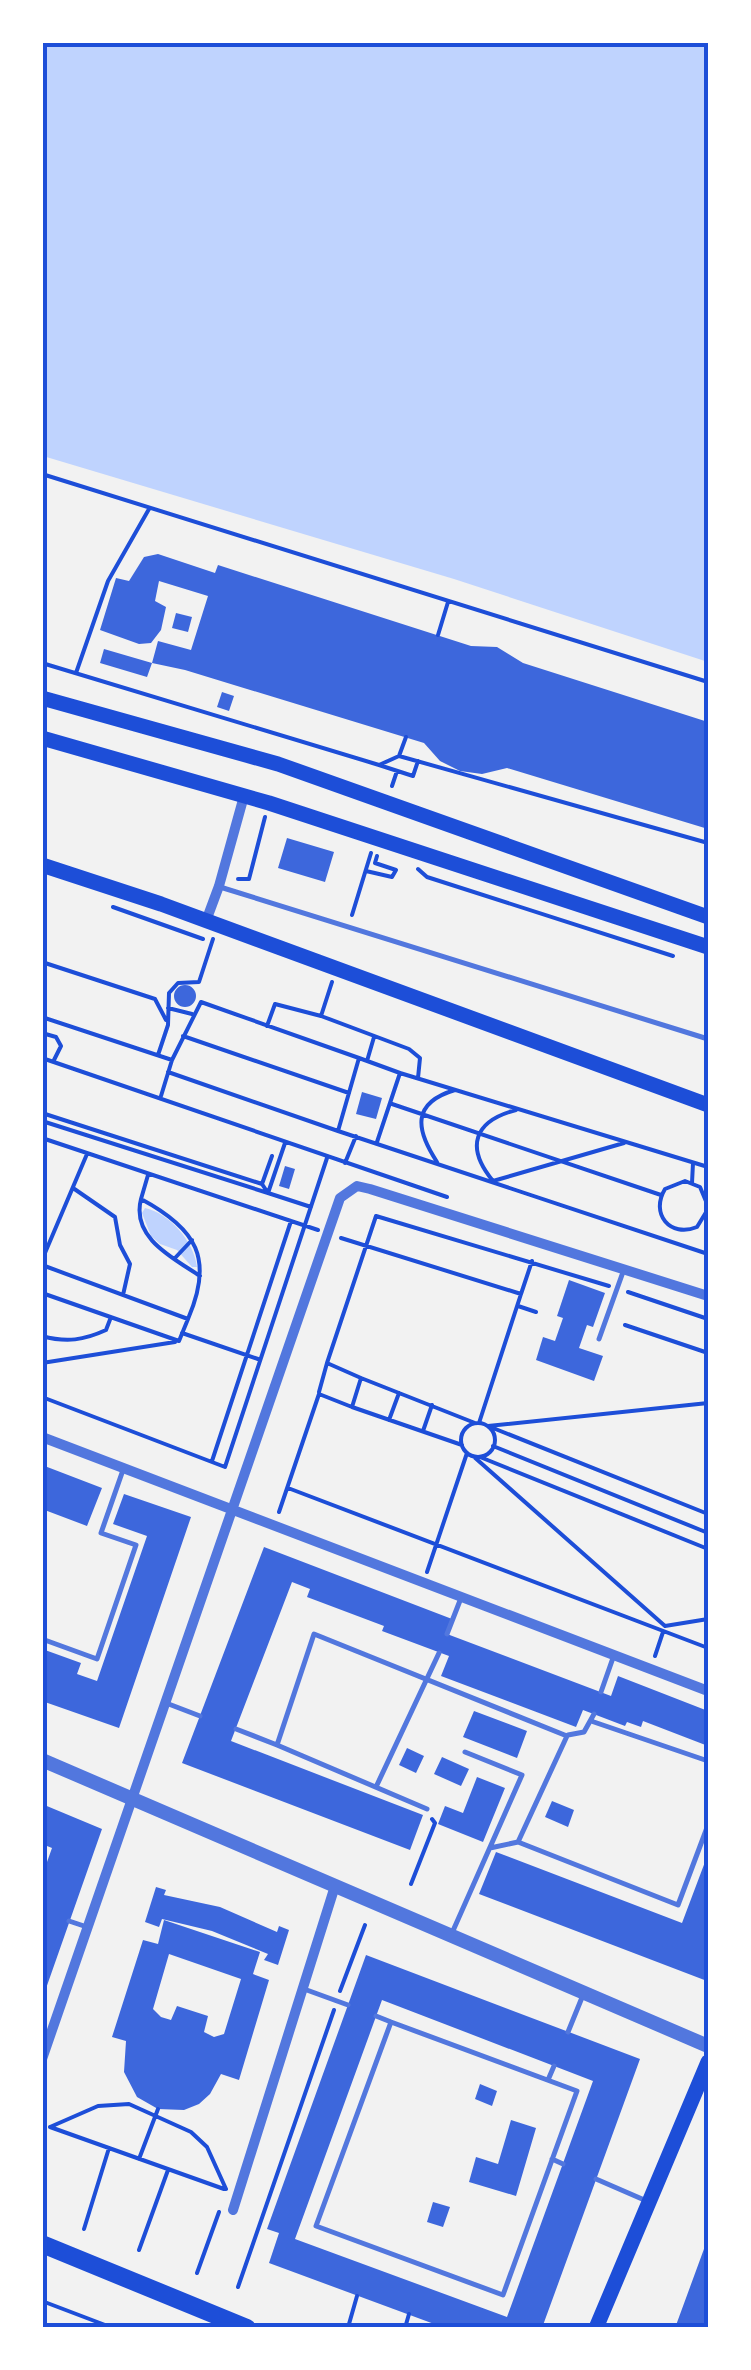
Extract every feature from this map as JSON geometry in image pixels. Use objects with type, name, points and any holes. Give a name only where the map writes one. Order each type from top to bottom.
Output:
[{"type":"main road","points":[[42,698],[278,764],[708,917]]},
{"type":"main road","points":[[42,738],[244,796],[708,947]]},
{"type":"main road","points":[[42,865],[708,1105]]},
{"type":"main road","points":[[596,2328],[708,2062]]},
{"type":"main road","points":[[42,2244],[247,2328]]},
{"type":"street","points":[[206,921],[244,796]]},
{"type":"street","points":[[42,2059],[340,1198],[357,1186],[370,1189],[708,1296]]},
{"type":"street","points":[[42,1438],[708,1691]]},
{"type":"street","points":[[42,1760],[708,2046]]},
{"type":"street","points":[[227,2208],[335,1886]]},
{"type":"lane","points":[[219,886],[708,1038]]},
{"type":"lane","points":[[600,1339],[624,1269]]},
{"type":"lane","points":[[42,1640],[97,1659],[136,1546],[101,1534],[123,1469]]},
{"type":"lane","points":[[447,1634],[461,1598]]},
{"type":"lane","points":[[277,1745],[314,1634],[567,1736],[584,1732],[592,1717],[708,1760]]},
{"type":"lane","points":[[376,1787],[440,1653]]},
{"type":"lane","points":[[601,1692],[614,1655]]},
{"type":"lane","points":[[166,1703],[200,1716]]},
{"type":"lane","points":[[236,1729],[427,1808]]},
{"type":"lane","points":[[518,1842],[567,1736]]},
{"type":"lane","points":[[451,1936],[522,1775],[465,1752]]},
{"type":"lane","points":[[490,1848],[518,1842],[678,1905],[708,1825]]},
{"type":"lane","points":[[69,1921],[87,1927]]},
{"type":"lane","points":[[303,1989],[348,2006]]},
{"type":"lane","points":[[568,2032],[584,1993]]},
{"type":"lane","points":[[376,2016],[577,2090],[502,2294],[316,2226],[391,2022]]},
{"type":"lane","points":[[548,2080],[554,2066]]},
{"type":"lane","points":[[552,2159],[563,2164]]},
{"type":"lane","points":[[596,2179],[649,2202]]},
{"type":"path","points":[[42,474],[708,682]]},
{"type":"path","points":[[76,673],[108,582],[150,508]]},
{"type":"path","points":[[438,635],[448,601]]},
{"type":"path","points":[[42,663],[413,776],[418,761]]},
{"type":"path","points":[[399,756],[406,737]]},
{"type":"path","points":[[379,766],[399,756],[708,843]]},
{"type":"path","points":[[392,788],[397,771]]},
{"type":"path","points":[[349,925],[376,838]]},
{"type":"path","points":[[366,871],[392,877],[396,870],[375,863]]},
{"type":"path","points":[[99,902],[212,942]]},
{"type":"path","points":[[42,962],[155,999],[168,1024]]},
{"type":"path","points":[[322,1016],[332,980]]},
{"type":"path","points":[[158,1055],[168,1024],[169,993],[173,986],[199,982]]},
{"type":"path","points":[[160,1098],[182,1036],[201,1002],[400,1073],[708,1168]]},
{"type":"path","points":[[267,1026],[276,1004],[322,1016],[409,1048],[420,1058],[418,1078]]},
{"type":"path","points":[[168,1008],[192,1014]]},
{"type":"path","points":[[42,1017],[172,1060]]},
{"type":"path","points":[[42,1033],[56,1037],[61,1046],[54,1062]]},
{"type":"path","points":[[182,1036],[349,1093]]},
{"type":"path","points":[[367,1061],[374,1036]]},
{"type":"path","points":[[42,1058],[462,1202]]},
{"type":"path","points":[[338,1131],[359,1058]]},
{"type":"path","points":[[168,1072],[708,1254]]},
{"type":"path","points":[[377,1142],[400,1073]]},
{"type":"path","points":[[438,1162],[423,1137],[421,1114],[440,1094],[456,1090]]},
{"type":"path","points":[[392,1104],[661,1195]]},
{"type":"path","points":[[493,1181],[478,1160],[478,1133],[490,1118],[516,1110]]},
{"type":"path","points":[[42,1113],[262,1184],[268,1193]]},
{"type":"path","points":[[42,1121],[311,1208]]},
{"type":"path","points":[[345,1163],[356,1136]]},
{"type":"path","points":[[42,1138],[305,1226]]},
{"type":"path","points":[[268,1193],[285,1143]]},
{"type":"path","points":[[493,1181],[627,1143]]},
{"type":"path","points":[[88,1153],[42,1262],[188,1319]]},
{"type":"path","points":[[262,1184],[272,1156]]},
{"type":"path","points":[[42,1398],[225,1467],[328,1158]]},
{"type":"path","points":[[692,1182],[693,1162]]},
{"type":"path","points":[[148,1173],[138,1211],[150,1241],[200,1277]]},
{"type":"path","points":[[692,1182],[705,1192],[708,1216],[698,1227],[676,1230],[662,1220],[658,1203],[661,1195],[671,1184],[692,1182]]},
{"type":"path","points":[[73,1188],[115,1217],[120,1245],[130,1264],[122,1295]]},
{"type":"path","points":[[141,1200],[177,1221],[196,1246],[200,1277],[197,1299],[179,1341]]},
{"type":"path","points":[[278,1515],[376,1216],[532,1261],[477,1423],[464,1430],[462,1445]]},
{"type":"path","points":[[212,1462],[291,1221]]},
{"type":"path","points":[[673,1242],[676,1230]]},
{"type":"path","points":[[174,1259],[192,1240]]},
{"type":"path","points":[[367,1247],[521,1294]]},
{"type":"path","points":[[42,1293],[179,1341]]},
{"type":"path","points":[[518,1306],[536,1312]]},
{"type":"path","points":[[42,1336],[71,1342],[92,1337],[106,1330],[111,1317]]},
{"type":"path","points":[[625,1325],[708,1352]]},
{"type":"path","points":[[182,1333],[260,1360]]},
{"type":"path","points":[[42,1363],[179,1341]]},
{"type":"path","points":[[327,1363],[708,1514]]},
{"type":"path","points":[[352,1407],[360,1378]]},
{"type":"path","points":[[390,1420],[398,1393]]},
{"type":"path","points":[[319,1394],[462,1445],[664,1629]]},
{"type":"path","points":[[488,1426],[708,1403]]},
{"type":"path","points":[[423,1432],[432,1405]]},
{"type":"path","points":[[488,1426],[494,1437],[493,1446]]},
{"type":"path","points":[[426,1573],[473,1455],[493,1446],[708,1533]]},
{"type":"path","points":[[473,1455],[708,1549]]},
{"type":"path","points":[[288,1488],[708,1648]]},
{"type":"path","points":[[664,1629],[708,1619]]},
{"type":"path","points":[[655,1656],[664,1629]]},
{"type":"path","points":[[411,1884],[434,1823],[427,1808]]},
{"type":"path","points":[[238,2287],[365,1926]]},
{"type":"path","points":[[130,2104],[191,2132],[207,2147],[232,2192],[50,2127],[98,2106],[130,2104]]},
{"type":"path","points":[[139,2159],[158,2109]]},
{"type":"path","points":[[84,2228],[109,2148]]},
{"type":"path","points":[[139,2250],[168,2169]]},
{"type":"path","points":[[197,2273],[227,2208]]},
{"type":"path","points":[[349,2324],[357,2296]]},
{"type":"path","points":[[42,2301],[113,2328]]},
{"type":"path","points":[[405,2328],[409,2314]]},
{"type":"water","points":[[43,42],[708,43],[708,662],[454,579],[43,456]]},
{"type":"water","points":[[145,1208],[163,1216],[179,1230],[197,1267],[151,1236],[142,1213]]},
{"type":"building","points":[[158,554],[215,573],[218,565],[471,646],[497,647],[523,663],[708,722],[708,829],[507,768],[482,774],[460,771],[440,761],[424,743],[152,663],[158,641],[191,650],[208,596],[159,581],[155,601],[166,607],[161,630],[151,643],[139,644],[100,630],[116,578],[129,581],[144,557]]},
{"type":"building","points":[[176,613],[192,617],[188,632],[172,628]]},
{"type":"building","points":[[104,649],[152,663],[147,677],[100,663]]},
{"type":"building","points":[[222,692],[234,696],[229,711],[217,707]]},
{"type":"building","points":[[287,838],[334,852],[325,882],[278,868]]},
{"type":"building","points":[[185,985],[193,988],[193,1004],[185,1007],[177,1004],[174,996],[177,988]]},
{"type":"building","points":[[362,1092],[382,1098],[376,1119],[356,1114]]},
{"type":"building","points":[[285,1166],[295,1169],[289,1189],[279,1186]]},
{"type":"building","points":[[569,1280],[605,1293],[593,1327],[587,1325],[579,1348],[603,1356],[594,1381],[536,1360],[543,1337],[555,1341],[563,1318],[557,1316]]},
{"type":"building","points":[[42,1465],[102,1488],[87,1526],[42,1509]]},
{"type":"building","points":[[124,1494],[191,1517],[119,1728],[42,1701],[42,1657],[45,1650],[81,1663],[77,1674],[97,1681],[147,1536],[113,1524]]},
{"type":"building","points":[[264,1547],[452,1619],[447,1634],[611,1696],[618,1676],[708,1711],[708,1746],[643,1721],[641,1727],[627,1722],[625,1726],[583,1710],[576,1727],[441,1676],[449,1656],[307,1597],[310,1589],[292,1582],[231,1741],[423,1815],[410,1850],[182,1763]]},
{"type":"building","points":[[474,1711],[527,1731],[517,1758],[463,1737]]},
{"type":"building","points":[[407,1748],[424,1756],[416,1773],[399,1765]]},
{"type":"building","points":[[442,1757],[469,1769],[461,1786],[434,1774]]},
{"type":"building","points":[[477,1777],[505,1788],[483,1842],[438,1824],[445,1806],[463,1813]]},
{"type":"building","points":[[552,1801],[574,1810],[568,1827],[545,1817]]},
{"type":"building","points":[[42,1804],[102,1829],[43,1997],[42,1876],[52,1848],[42,1844]]},
{"type":"building","points":[[496,1852],[682,1923],[708,1854],[707,1981],[479,1894]]},
{"type":"building","points":[[156,1887],[166,1890],[164,1895],[220,1907],[277,1932],[279,1926],[289,1930],[278,1965],[264,1960],[268,1954],[212,1931],[162,1919],[159,1927],[145,1922]]},
{"type":"building","points":[[164,1920],[260,1952],[253,1974],[269,1980],[239,2080],[221,2074],[210,2094],[184,2110],[158,2109],[137,2097],[124,2072],[126,2041],[112,2037],[143,1940],[158,1944]],"holes":[[[169,1954],[241,1979],[224,2034],[214,2037],[204,2032],[208,2016],[177,2006],[171,2020],[153,2009]]]},
{"type":"building","points":[[366,1955],[640,2059],[542,2328],[445,2328],[269,2263],[279,2233],[267,2229]],"holes":[[[382,2000],[593,2081],[507,2317],[295,2239]]]},
{"type":"building","points":[[480,2084],[497,2091],[492,2106],[475,2099]]},
{"type":"building","points":[[511,2120],[536,2128],[516,2196],[469,2182],[476,2157],[498,2164]]},
{"type":"building","points":[[433,2202],[450,2207],[443,2227],[427,2222]]},
{"type":"building","points":[[708,2238],[708,2328],[675,2328]]}]
